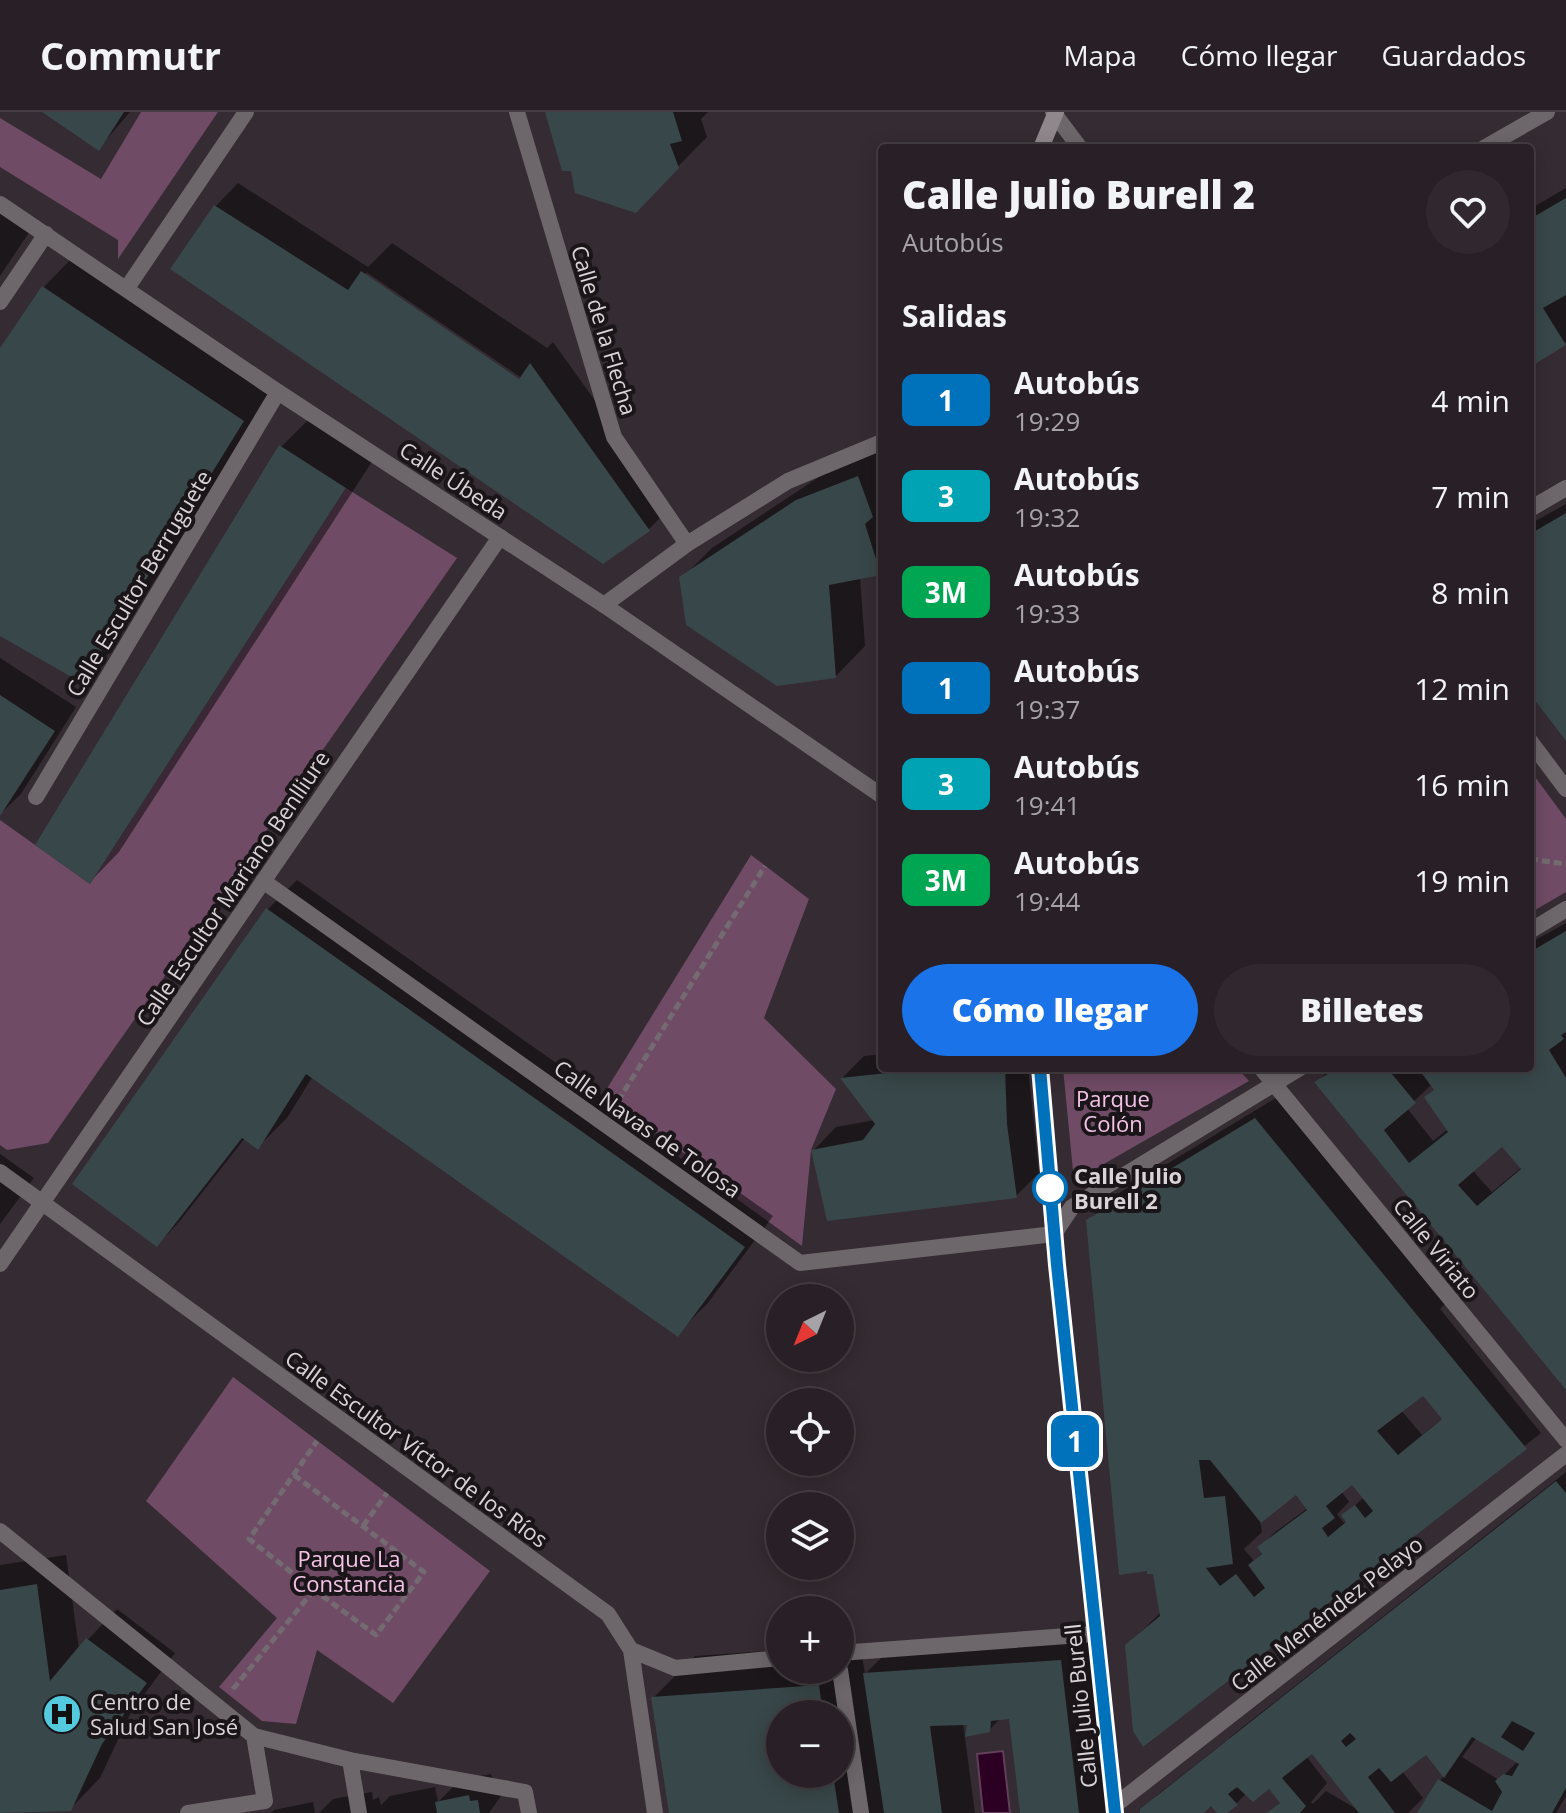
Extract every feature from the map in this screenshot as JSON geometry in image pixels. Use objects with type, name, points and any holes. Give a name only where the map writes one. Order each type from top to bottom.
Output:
[{"type":"main road","points":[[1042,144],[1054,113]]},
{"type":"main road","name":"Calle Julio Burell","points":[[1040,1072],[1054,1234],[1114,1810]]},
{"type":"street","points":[[127,288],[246,112]]},
{"type":"street","name":"Calle de la Flecha","points":[[517,112],[614,437],[687,544]]},
{"type":"street","points":[[1491,144],[1547,112]]},
{"type":"street","points":[[1054,113],[1077,144]]},
{"type":"street","name":"Calle Úbeda","points":[[0,204],[278,392],[604,605],[878,793]]},
{"type":"street","points":[[0,302],[46,234]]},
{"type":"street","name":"Calle Escultor Berruguete","points":[[36,797],[278,392]]},
{"type":"street","points":[[604,605],[687,544],[788,481],[878,444]]},
{"type":"street","points":[[1534,507],[1566,488]]},
{"type":"street","name":"Calle Escultor Mariano Benlliure","points":[[0,1264],[500,537]]},
{"type":"street","points":[[1534,746],[1566,789]]},
{"type":"street","name":"Calle Navas de Tolosa","points":[[263,881],[800,1263],[1054,1234]]},
{"type":"street","points":[[1534,929],[1566,909]]},
{"type":"street","name":"Calle Viriato","points":[[1264,1072],[1566,1440]]},
{"type":"street","points":[[1054,1234],[1072,1207],[1293,1072]]},
{"type":"street","name":"Calle Escultor Víctor de los Ríos","points":[[0,1172],[608,1614],[631,1650]]},
{"type":"street","name":"Calle Menéndez Pelayo","points":[[1114,1810],[1566,1454]]},
{"type":"street","points":[[0,1531],[254,1736],[350,1760],[525,1792],[529,1813]]},
{"type":"street","points":[[854,1652],[1094,1634]]},
{"type":"street","points":[[631,1650],[675,1668],[766,1659]]},
{"type":"street","points":[[631,1650],[655,1813]]},
{"type":"street","points":[[842,1684],[861,1813]]},
{"type":"street","points":[[188,1813],[265,1801],[254,1736]]},
{"type":"street","points":[[350,1760],[359,1813]]},
{"type":"path","points":[[1534,860],[1566,864]]},
{"type":"path","points":[[613,1109],[765,866]]},
{"type":"path","points":[[294,1475],[424,1572],[376,1635],[249,1539],[317,1441]]},
{"type":"path","points":[[363,1526],[387,1493]]},
{"type":"path","points":[[229,1694],[314,1590]]},
{"type":"green space","points":[[141,112],[218,112],[118,259],[118,240],[0,167],[0,118],[101,179]]},
{"type":"green space","points":[[346,488],[457,558],[48,1143],[7,1150],[0,1145],[0,820],[90,884]]},
{"type":"green space","points":[[1534,775],[1566,819],[1566,892],[1534,911]]},
{"type":"green space","points":[[751,855],[809,899],[764,1018],[836,1089],[811,1150],[802,1246],[600,1100]]},
{"type":"green space","name":"Parque Colón","points":[[1063,1072],[1241,1072],[1249,1081],[1074,1181]]},
{"type":"green space","name":"Parque La Constancia","points":[[233,1377],[490,1571],[393,1703],[317,1650],[296,1724],[262,1721],[219,1687],[277,1618],[146,1501]]},
{"type":"shaded area","points":[[1003,1751],[1010,1813],[983,1813],[977,1754]]},
{"type":"building","points":[[42,112],[124,112],[99,151]]},
{"type":"building","points":[[545,112],[673,112],[682,141],[670,144],[679,168],[636,213],[575,193],[571,171],[562,171]]},
{"type":"building","points":[[1566,198],[1566,295],[1543,308],[1566,345],[1534,365],[1534,217]]},
{"type":"building","points":[[214,205],[348,290],[361,271],[519,379],[530,363],[650,531],[603,564],[170,269]]},
{"type":"building","points":[[42,286],[244,421],[82,683],[0,636],[0,348]]},
{"type":"building","points":[[279,445],[346,488],[90,884],[35,845]]},
{"type":"building","points":[[858,476],[873,517],[865,524],[878,565],[878,576],[829,585],[836,678],[777,686],[686,625],[679,577],[796,500]]},
{"type":"building","points":[[1566,513],[1566,741],[1534,699],[1534,532]]},
{"type":"building","points":[[0,695],[55,731],[0,816]]},
{"type":"building","points":[[266,908],[745,1247],[678,1337],[306,1074],[258,1150],[242,1138],[157,1247],[72,1184]]},
{"type":"building","points":[[1566,931],[1566,1032],[1561,1035],[1564,1039],[1549,1050],[1566,1078],[1566,1390],[1314,1082],[1331,1072],[1390,1072],[1416,1103],[1384,1130],[1409,1163],[1448,1132],[1424,1097],[1434,1090],[1421,1072],[1534,1072],[1534,950]],"holes":[[[1502,1147],[1521,1169],[1477,1206],[1458,1185]]]},
{"type":"building","points":[[897,1072],[1005,1072],[1007,1124],[1017,1198],[827,1221],[811,1150],[863,1140],[875,1124],[840,1078]]},
{"type":"building","points":[[1255,1118],[1527,1449],[1143,1747],[1133,1731],[1125,1645],[1160,1616],[1153,1574],[1147,1574],[1147,1571],[1119,1575],[1086,1220]],"holes":[[[1423,1396],[1442,1419],[1398,1455],[1377,1431]],[[1199,1460],[1210,1460],[1261,1523],[1296,1495],[1307,1510],[1257,1547],[1262,1554],[1248,1565],[1265,1588],[1254,1597],[1236,1574],[1220,1586],[1206,1568],[1233,1564],[1225,1496],[1204,1498]],[[1352,1485],[1373,1511],[1365,1518],[1355,1505],[1341,1515],[1346,1522],[1328,1537],[1322,1528],[1335,1518],[1326,1506]]]},
{"type":"building","points":[[1556,1481],[1566,1493],[1566,1788],[1552,1813],[1417,1813],[1438,1779],[1492,1811],[1502,1792],[1495,1781],[1503,1774],[1512,1776],[1519,1764],[1472,1737],[1444,1778],[1426,1755],[1391,1782],[1379,1768],[1368,1777],[1395,1813],[1359,1813],[1312,1754],[1282,1778],[1306,1806],[1300,1813],[1266,1813],[1280,1803],[1269,1789],[1253,1802],[1237,1787],[1228,1794],[1238,1805],[1227,1813],[1217,1813],[1211,1806],[1204,1813],[1140,1813],[1140,1809]],"holes":[[[1512,1721],[1535,1733],[1523,1751],[1501,1737]],[[1350,1733],[1356,1739],[1346,1747],[1341,1741]]]},
{"type":"building","name":"Centro de Salud San José","points":[[37,1584],[50,1681],[86,1638],[147,1683],[102,1744],[71,1811],[0,1813],[0,1590]]},
{"type":"building","points":[[1061,1660],[1079,1813],[1020,1813],[1009,1719],[991,1721],[990,1732],[965,1737],[967,1725],[930,1726],[942,1813],[884,1813],[863,1673]]},
{"type":"building","points":[[819,1685],[821,1700],[766,1700],[766,1788],[835,1788],[839,1813],[669,1813],[651,1697]]},
{"type":"building","points":[[469,1795],[470,1801],[478,1800],[480,1813],[437,1813],[435,1802]]},
{"type":"bus line","name":"1","points":[[1040,1072],[1094,1634],[1115,1813]]},
{"type":"place","name":"Calle Julio Burell 2","points":[[1050,1188]]},
{"type":"place","name":"Centro de Salud San José","points":[[62,1714]]}]
